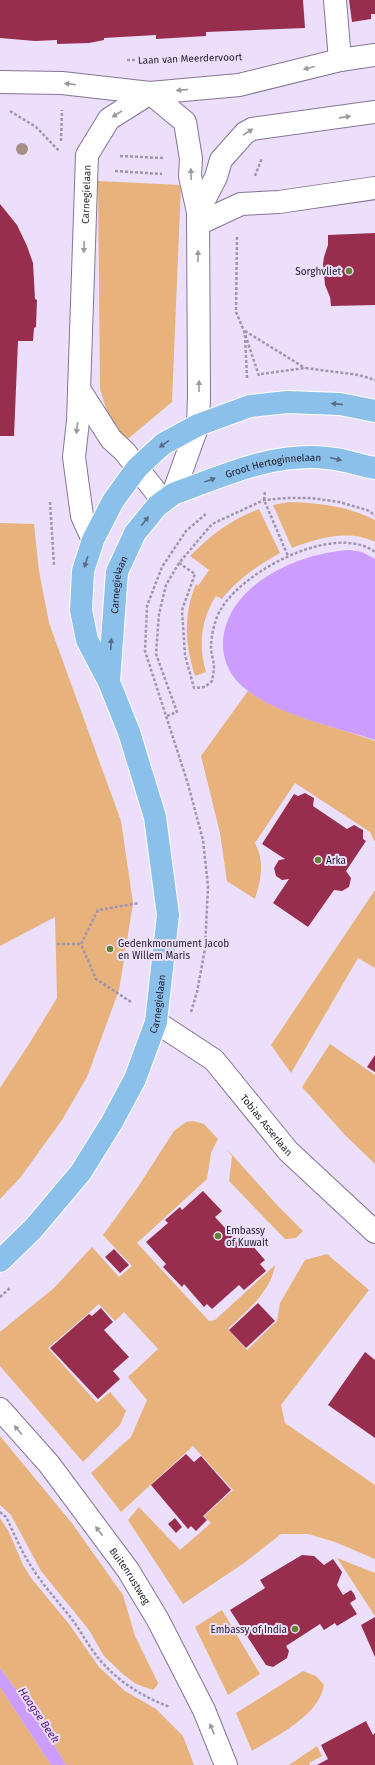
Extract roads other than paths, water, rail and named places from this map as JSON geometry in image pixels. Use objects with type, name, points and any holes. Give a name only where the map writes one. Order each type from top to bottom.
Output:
[{"type":"main road","points":[[198,425],[250,406],[287,402],[340,404],[375,411]]},
{"type":"main road","name":"Carnegielaan","points":[[0,1261],[33,1229],[81,1172],[112,1122],[135,1079],[156,1022],[168,915],[155,818],[130,732],[109,682],[87,640],[81,610],[83,571],[93,540],[113,501],[137,468],[163,444],[198,425]]},
{"type":"main road","name":"Groot Hertoginnelaan","points":[[168,497],[254,464],[301,456],[329,458],[375,468]]},
{"type":"main road","name":"Carnegielaan","points":[[109,682],[117,572],[135,533],[168,497]]},
{"type":"street","points":[[335,0],[340,60]]},
{"type":"street","points":[[0,82],[62,83],[150,93],[239,85],[340,60],[375,55]]},
{"type":"street","name":"Carnegielaan","points":[[93,540],[82,516],[74,457],[78,421],[87,155],[109,119],[150,93],[185,122],[191,159],[190,176],[198,218],[198,425],[168,497]]},
{"type":"street","name":"Carnegielaan","points":[[198,218],[216,177],[221,160],[245,133],[252,129],[375,112]]},
{"type":"street","points":[[198,218],[241,204],[279,202],[375,188]]},
{"type":"street","points":[[79,389],[111,438],[125,452],[137,468],[168,497]]},
{"type":"street","name":"Tobias Asserlaan","points":[[156,1022],[214,1060],[288,1151],[375,1232]]},
{"type":"street","name":"Buitenrustweg","points":[[0,1408],[48,1464],[128,1570],[158,1620],[204,1710],[226,1765]]},
{"type":"place","name":"Sorghvliet","points":[[349,271]]},
{"type":"place","name":"Arka","points":[[318,860]]},
{"type":"place","name":"Gedenkmonument Jacob en Willem Maris","points":[[110,949]]},
{"type":"place","name":"Embassy of Kuwait","points":[[218,1236]]},
{"type":"place","name":"Embassy of India","points":[[295,1629]]},
{"type":"water label","name":"Haagse Beek","points":[[39,1715]]}]
